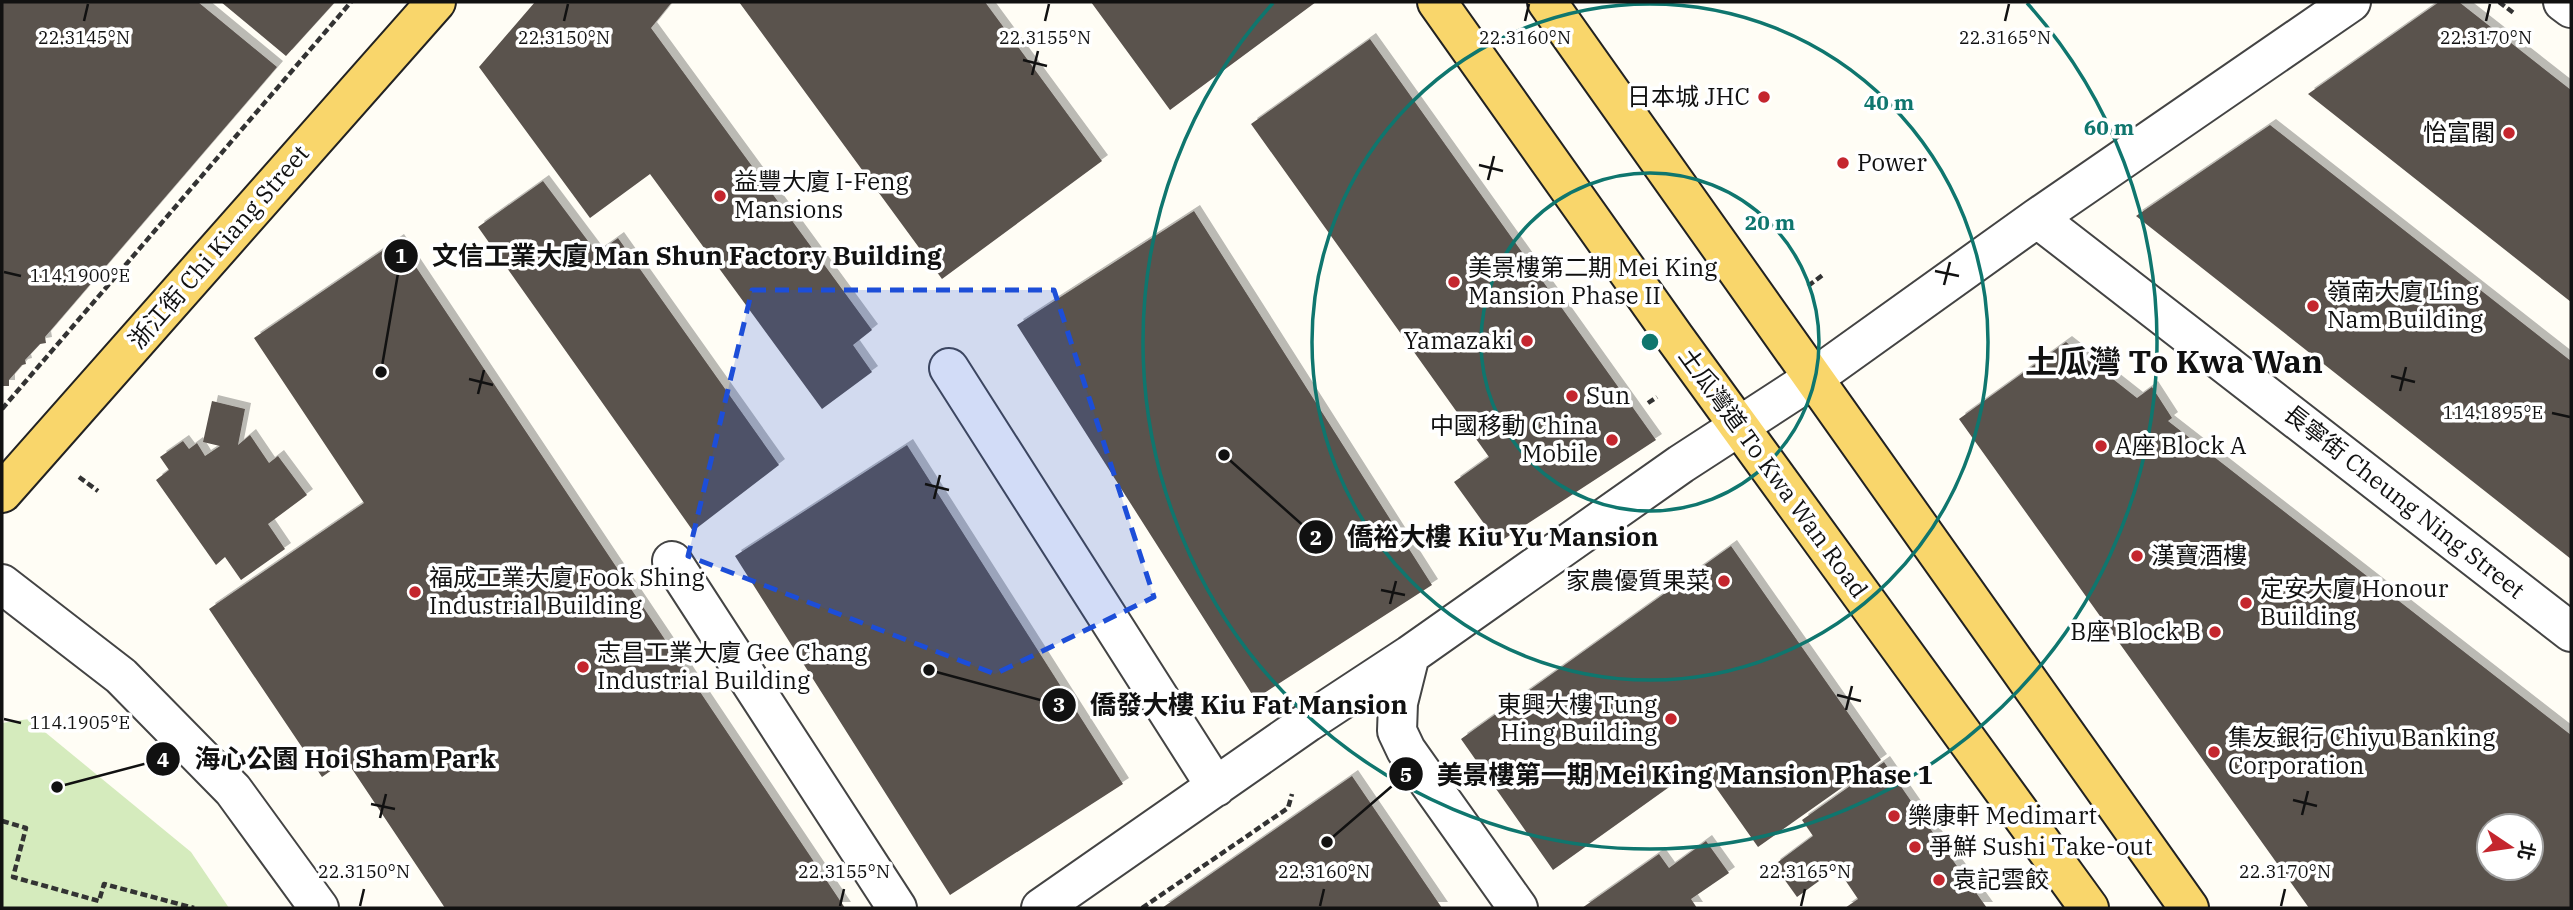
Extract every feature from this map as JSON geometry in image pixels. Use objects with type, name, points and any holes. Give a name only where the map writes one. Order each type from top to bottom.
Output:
[{"type":"main road","name":"浙江街 Chi Kiang Street","points":[[2,493],[436,2]]},
{"type":"main road","name":"土瓜灣道 To Kwa Wan Road","points":[[1437,2],[1738,425],[2089,908]]},
{"type":"main road","points":[[1547,2],[2189,908]]},
{"type":"street","points":[[1041,908],[1410,656],[1738,425],[1815,377],[2037,218],[2351,2]]},
{"type":"street","points":[[2563,2],[2571,8]]},
{"type":"street","name":"長寧街 Cheung Ning Street","points":[[2037,218],[2571,632]]},
{"type":"street","points":[[949,368],[1216,787]]},
{"type":"street","points":[[672,561],[897,908]]},
{"type":"street","points":[[2,584],[121,676],[224,781],[319,908]]},
{"type":"street","points":[[1410,656],[1398,703],[1396,731],[1406,750],[1518,908]]},
{"type":"path","points":[[2,409],[351,2]]},
{"type":"path","points":[[1142,908],[1289,808],[1293,789]]},
{"type":"path","points":[[2,821],[26,828],[13,877],[99,901],[104,884],[194,908]]},
{"type":"highlighted area","points":[[752,290],[1054,290],[1154,597],[995,674],[688,556]]},
{"type":"green space","points":[[29,719],[191,852],[229,908],[2,908],[2,723]]},
{"type":"building","points":[[2,2],[198,2],[277,67],[45,337],[46,343],[40,344],[25,360],[26,364],[9,380],[9,386],[2,386]]},
{"type":"building","points":[[221,2],[335,2],[286,56]]},
{"type":"building","name":"益豐大廈 I-Feng Mansions","points":[[535,2],[672,2],[651,28],[872,330],[853,345],[872,372],[822,409],[650,174],[590,218],[479,67]]},
{"type":"building","name":"益豐大廈 I-Feng Mansions","points":[[739,2],[985,2],[1102,161],[942,279]]},
{"type":"building","points":[[1091,2],[1316,2],[1170,110]]},
{"type":"building","points":[[2439,2],[2459,2],[2571,90],[2571,302],[2308,94]]},
{"type":"building","name":"美景樓第二期 Mei King Mansion Phase II","points":[[1370,39],[1656,440],[1498,543],[1454,482],[1489,457],[1251,124]]},
{"type":"building","points":[[2270,125],[2571,361],[2571,559],[2136,216]]},
{"type":"building","points":[[543,181],[597,253],[618,238],[779,465],[693,531],[478,227]]},
{"type":"building","points":[[1194,211],[1432,585],[1255,699],[1017,325]]},
{"type":"building","points":[[398,240],[845,908],[445,908],[346,760],[322,777],[209,609],[364,503],[254,338]]},
{"type":"building","name":"定安大廈 Honour Building","points":[[2066,342],[2137,398],[2152,387],[2172,418],[2168,421],[2571,735],[2571,908],[2309,908],[1959,419]]},
{"type":"building","points":[[212,401],[245,409],[238,445],[250,435],[269,463],[278,456],[307,495],[268,524],[285,549],[241,580],[225,557],[216,565],[156,480],[169,470],[160,457],[183,441],[189,449],[197,443],[205,456],[220,446],[203,442]]},
{"type":"building","points":[[907,445],[1123,784],[950,895],[735,556]]},
{"type":"building","name":"東興大樓 Tung Hing Building","points":[[1731,546],[1881,760],[1758,847],[1700,765],[1553,870],[1461,739]]},
{"type":"building","points":[[1884,762],[1987,908],[1845,908],[1858,899],[1837,868],[1797,897],[1774,865],[1813,836],[1802,820]]},
{"type":"building","points":[[1352,776],[1442,908],[1162,908]]},
{"type":"building","points":[[1706,841],[1729,873],[1691,899],[1697,908],[1582,908],[1659,854],[1669,868]]},
{"type":"place","name":"日本城 JHC","points":[[1764,97]]},
{"type":"place","name":"怡富閣","points":[[2509,133]]},
{"type":"place","name":"Power","points":[[1843,163]]},
{"type":"place","name":"益豐大廈 I-Feng Mansions","points":[[720,196]]},
{"type":"place","name":"美景樓第二期 Mei King Mansion Phase II","points":[[1454,282]]},
{"type":"place","name":"嶺南大廈 Ling Nam Building","points":[[2313,306]]},
{"type":"place","name":"Yamazaki","points":[[1527,341]]},
{"type":"place","name":"文信工業大廈 Man Shun Factory Building","points":[[381,372]]},
{"type":"place","name":"Sun","points":[[1572,396]]},
{"type":"place","name":"中國移動 China Mobile","points":[[1612,440]]},
{"type":"place","name":"A座 Block A","points":[[2101,446]]},
{"type":"place","name":"僑裕大樓 Kiu Yu Mansion","points":[[1224,455]]},
{"type":"place","name":"漢寶酒樓","points":[[2137,556]]},
{"type":"place","name":"家農優質果菜","points":[[1724,581]]},
{"type":"place","name":"福成工業大廈 Fook Shing Industrial Building","points":[[415,592]]},
{"type":"place","name":"定安大廈 Honour Building","points":[[2246,603]]},
{"type":"place","name":"B座 Block B","points":[[2215,632]]},
{"type":"place","name":"志昌工業大廈 Gee Chang Industrial Building","points":[[583,667]]},
{"type":"place","name":"僑發大樓 Kiu Fat Mansion","points":[[929,670]]},
{"type":"place","name":"東興大樓 Tung Hing Building","points":[[1671,719]]},
{"type":"place","name":"集友銀行 Chiyu Banking Corporation","points":[[2214,752]]},
{"type":"place","name":"海心公園 Hoi Sham Park","points":[[57,787]]},
{"type":"place","name":"樂康軒 Medimart","points":[[1894,816]]},
{"type":"place","name":"美景樓第一期 Mei King Mansion Phase 1","points":[[1327,842]]},
{"type":"place","name":"爭鮮 Sushi Take-out","points":[[1915,847]]},
{"type":"place","name":"袁記雲餃","points":[[1939,880]]},
{"type":"district","name":"土瓜灣 To Kwa Wan","points":[[2174,362]]}]
